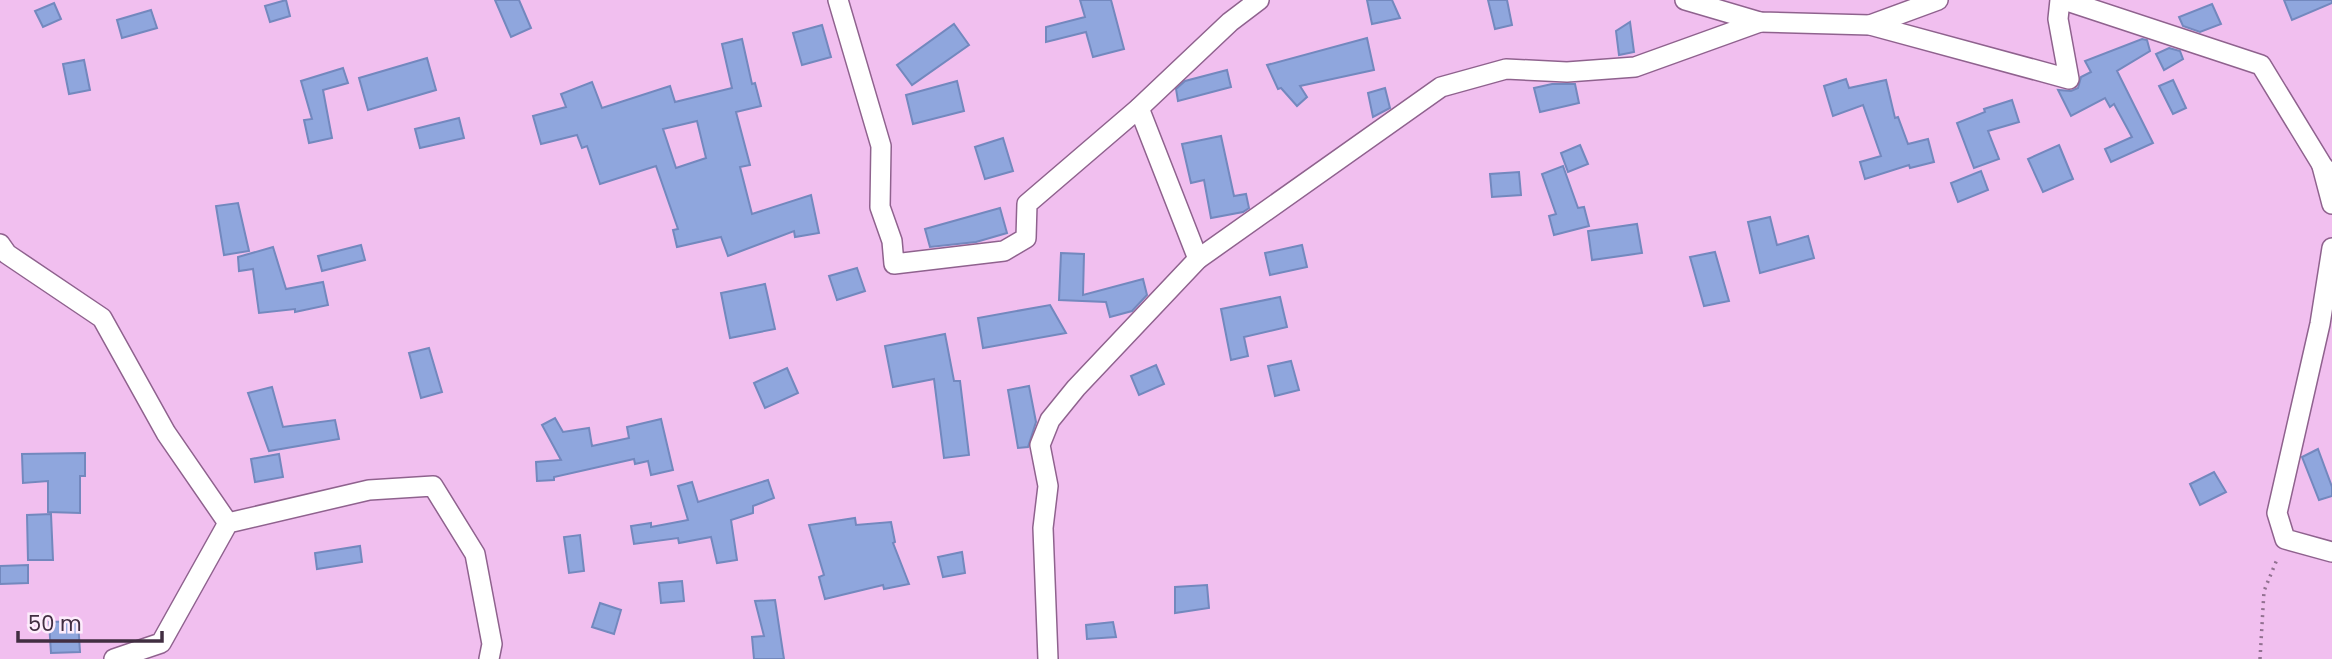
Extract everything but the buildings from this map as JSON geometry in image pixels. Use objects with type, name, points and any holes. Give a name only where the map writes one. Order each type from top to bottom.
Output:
[{"type":"street","points":[[838,0],[881,146],[880,207],[892,241],[894,264],[1004,251],[1026,237],[1027,204],[1139,108],[1230,22],[1259,0]]},
{"type":"street","points":[[1685,0],[1760,22],[1870,25],[2069,79],[2058,19],[2062,0],[2261,65],[2327,171],[2332,205]]},
{"type":"street","points":[[1870,25],[1938,0]]},
{"type":"street","points":[[1048,659],[1043,528],[1048,486],[1040,445],[1050,420],[1076,388],[1198,259],[1441,87],[1506,69],[1567,72],[1635,67],[1760,22]]},
{"type":"street","points":[[1139,108],[1198,259]]},
{"type":"street","points":[[0,244],[7,254],[102,318],[166,433],[228,523]]},
{"type":"street","points":[[2332,248],[2320,324],[2277,513],[2286,539],[2332,552]]},
{"type":"street","points":[[114,659],[161,643],[228,523],[369,490],[433,486],[475,554],[492,644],[489,659]]},
{"type":"path","points":[[2259,659],[2264,591],[2286,539]]}]
